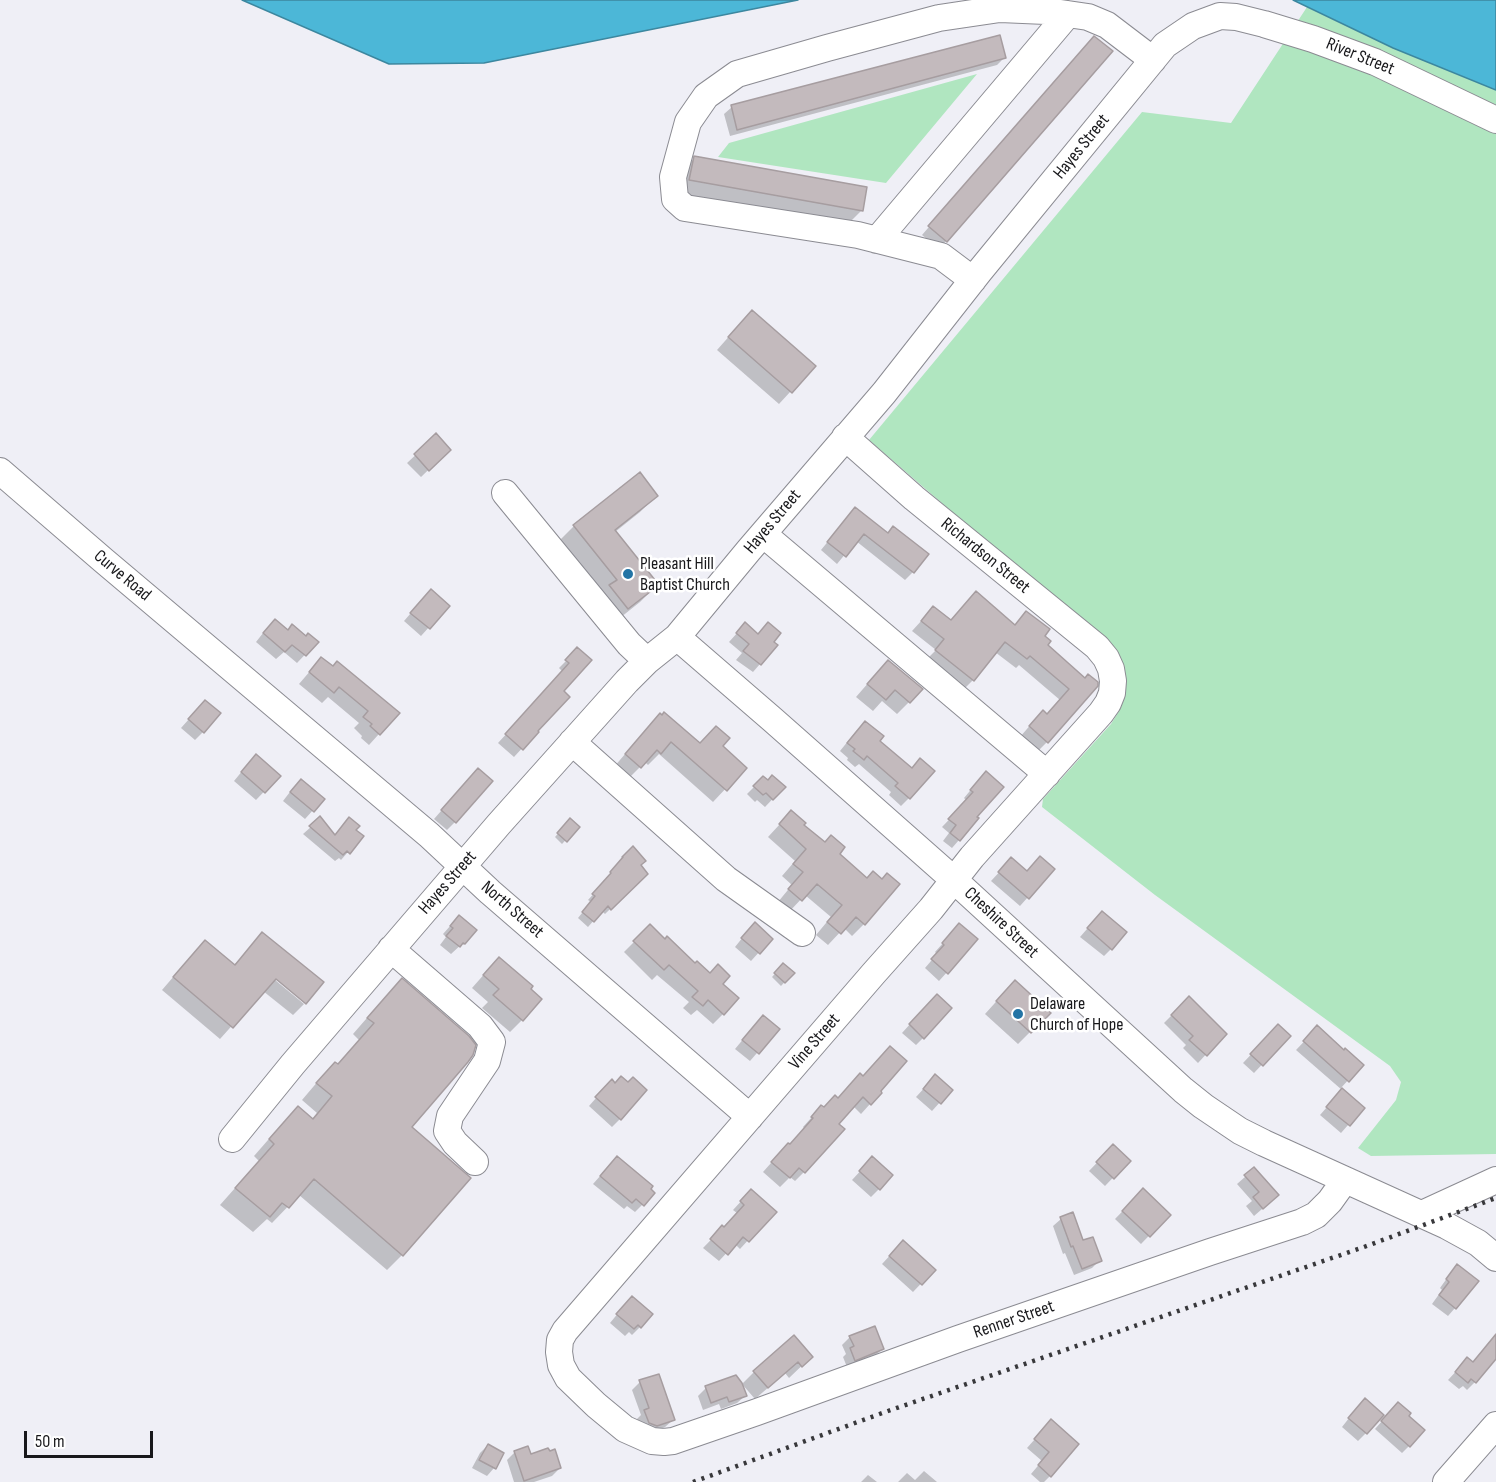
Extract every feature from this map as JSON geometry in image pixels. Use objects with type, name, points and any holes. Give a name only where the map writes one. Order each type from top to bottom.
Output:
[{"type":"street","points":[[973,280],[941,256],[858,235],[685,208],[675,199],[673,177],[688,122],[706,96],[737,74],[939,18],[1000,9],[1046,11],[1088,17],[1107,25],[1153,60]]},
{"type":"street","points":[[877,240],[1068,14]]},
{"type":"street","name":"River Street","points":[[1217,18],[1236,17],[1313,39],[1375,62],[1496,120]]},
{"type":"street","name":"Hayes Street","points":[[232,1139],[462,866],[627,681],[647,661],[677,637],[884,393],[1165,45],[1193,26],[1217,18]]},
{"type":"street","name":"Richardson Street","points":[[845,437],[914,498],[1097,647],[1106,658],[1113,681]]},
{"type":"street","name":"Curve Road","points":[[0,471],[246,680]]},
{"type":"street","points":[[505,493],[629,644],[647,661]]},
{"type":"street","points":[[763,534],[1047,774]]},
{"type":"street","name":"Cheshire Street","points":[[677,637],[954,880],[1183,1090],[1240,1131],[1345,1180]]},
{"type":"street","name":"North Street","points":[[246,680],[429,835],[490,892],[750,1117]]},
{"type":"street","name":"Vine Street","points":[[596,1405],[568,1378],[561,1365],[560,1340],[565,1331],[931,909],[972,857],[1101,713],[1112,693],[1113,681]]},
{"type":"street","points":[[572,742],[726,879],[802,933]]},
{"type":"street","points":[[391,949],[480,1026],[492,1042],[487,1061],[450,1116],[447,1131],[455,1143],[476,1162]]},
{"type":"street","points":[[1345,1180],[1422,1214],[1478,1243],[1496,1258]]},
{"type":"street","name":"Renner Street","points":[[596,1405],[625,1429],[647,1440],[664,1443],[757,1412],[980,1331],[1302,1222],[1316,1215],[1330,1202],[1345,1180]]},
{"type":"street","points":[[1422,1214],[1496,1180]]},
{"type":"street","points":[[1446,1482],[1496,1425]]},
{"type":"green space","points":[[1307,7],[1393,48],[1496,90],[1496,1154],[1371,1156],[1358,1148],[1396,1100],[1401,1082],[1390,1066],[1155,895],[1042,807],[1043,799],[1111,724],[1119,711],[1123,693],[1116,654],[869,440],[1142,112],[1231,123]]},
{"type":"green space","points":[[977,74],[886,183],[718,157],[729,143]]},
{"type":"water","points":[[242,0],[798,0],[484,63],[389,64]]},
{"type":"water","points":[[1293,0],[1496,0],[1496,90],[1393,48]]},
{"type":"building","points":[[1000,35],[1006,58],[737,130],[731,105]]},
{"type":"building","points":[[1094,36],[1113,51],[947,242],[928,226]]},
{"type":"building","points":[[694,156],[867,187],[863,211],[689,180]]},
{"type":"building","points":[[752,310],[816,366],[792,393],[728,337]]},
{"type":"building","points":[[436,433],[451,450],[429,471],[414,454]]},
{"type":"building","points":[[640,472],[658,496],[615,530],[659,585],[628,609],[609,585],[617,580],[573,525]]},
{"type":"building","points":[[855,507],[888,533],[893,526],[929,554],[914,573],[864,534],[846,557],[827,542]]},
{"type":"building","points":[[431,589],[450,606],[430,629],[410,613]]},
{"type":"building","points":[[976,591],[1015,625],[1026,611],[1050,629],[1045,636],[1051,641],[1048,645],[1085,678],[1088,674],[1098,682],[1098,686],[1048,743],[1029,726],[1043,710],[1047,714],[1069,689],[1030,656],[1027,659],[1005,642],[974,681],[935,650],[944,639],[921,621],[933,606],[951,620]]},
{"type":"building","points":[[275,619],[288,630],[292,624],[306,636],[308,633],[319,642],[306,656],[292,645],[285,652],[263,633]]},
{"type":"building","points":[[745,622],[758,634],[768,622],[781,633],[774,642],[778,645],[761,665],[743,651],[749,644],[736,633]]},
{"type":"building","points":[[577,647],[592,660],[564,691],[570,697],[523,750],[505,734],[569,663],[565,660]]},
{"type":"building","points":[[321,657],[333,666],[337,661],[400,713],[380,735],[363,717],[368,711],[339,687],[334,693],[309,672]]},
{"type":"building","points":[[888,660],[923,689],[910,703],[895,690],[886,700],[867,684]]},
{"type":"building","points":[[205,700],[221,713],[204,733],[188,719]]},
{"type":"building","points":[[664,712],[700,743],[716,726],[730,738],[723,746],[747,768],[727,791],[671,742],[661,754],[657,750],[641,768],[625,754],[660,713],[662,715]]},
{"type":"building","points":[[865,721],[884,736],[880,741],[912,768],[920,758],[935,771],[910,799],[895,786],[898,783],[867,756],[864,760],[847,743]]},
{"type":"building","points":[[256,754],[281,776],[265,793],[241,772]]},
{"type":"building","points":[[478,768],[493,781],[456,823],[441,810]]},
{"type":"building","points":[[986,771],[1004,787],[977,817],[979,818],[960,841],[950,833],[956,825],[948,819],[973,792],[970,790]]},
{"type":"building","points":[[772,775],[786,787],[773,800],[753,786],[763,776],[768,780]]},
{"type":"building","points":[[301,779],[325,799],[314,812],[290,792]]},
{"type":"building","points":[[791,810],[806,823],[804,825],[825,842],[831,835],[845,847],[840,854],[867,878],[873,871],[882,879],[887,873],[900,884],[865,925],[856,917],[841,934],[827,922],[842,905],[817,884],[802,901],[788,889],[803,872],[793,864],[806,849],[779,824]]},
{"type":"building","points":[[320,816],[335,835],[349,817],[360,826],[356,830],[364,836],[350,854],[347,851],[343,855],[309,826]]},
{"type":"building","points":[[570,818],[580,827],[567,842],[557,833]]},
{"type":"building","points":[[633,846],[646,861],[641,865],[648,874],[611,910],[608,906],[594,922],[582,912],[595,896],[592,894]]},
{"type":"building","points":[[1040,856],[1055,869],[1029,899],[998,872],[1011,857],[1027,871]]},
{"type":"building","points":[[1102,911],[1127,932],[1112,950],[1087,928]]},
{"type":"building","points":[[459,915],[477,930],[460,947],[446,936],[453,928],[450,926]]},
{"type":"building","points":[[755,922],[773,939],[760,954],[741,938]]},
{"type":"building","points":[[959,923],[978,939],[948,974],[931,959]]},
{"type":"building","points":[[650,924],[665,939],[667,936],[695,963],[697,961],[710,973],[718,964],[730,976],[723,984],[739,998],[724,1015],[708,1000],[703,1006],[692,997],[698,991],[669,965],[664,970],[633,941]]},
{"type":"building","points":[[262,932],[324,982],[306,1004],[276,979],[233,1028],[173,977],[205,940],[235,965]]},
{"type":"building","points":[[499,957],[533,986],[531,989],[542,999],[523,1021],[493,995],[499,989],[483,975]]},
{"type":"building","points":[[783,963],[795,973],[785,983],[774,973]]},
{"type":"building","points":[[402,978],[469,1036],[476,1045],[468,1062],[412,1127],[471,1178],[403,1256],[314,1179],[289,1208],[282,1203],[270,1217],[235,1188],[274,1144],[269,1139],[298,1106],[313,1119],[332,1096],[316,1083],[335,1062],[338,1064],[374,1023],[367,1018]]},
{"type":"building","points":[[1015,980],[1051,1013],[1031,1033],[996,1001]]},
{"type":"building","points":[[937,994],[952,1008],[924,1039],[909,1024]]},
{"type":"building","points":[[1189,996],[1227,1034],[1207,1056],[1189,1040],[1193,1036],[1171,1015]]},
{"type":"building","points":[[763,1015],[780,1029],[759,1054],[742,1040]]},
{"type":"building","points":[[1278,1024],[1291,1036],[1263,1066],[1250,1054]]},
{"type":"building","points":[[1317,1025],[1364,1065],[1349,1082],[1303,1041]]},
{"type":"building","points":[[890,1046],[907,1061],[871,1105],[863,1097],[839,1124],[845,1129],[805,1173],[799,1168],[790,1178],[771,1162],[813,1118],[811,1117],[821,1105],[824,1107],[835,1095],[838,1098],[860,1073],[863,1076]]},
{"type":"building","points":[[935,1074],[953,1090],[941,1104],[923,1089]]},
{"type":"building","points":[[621,1076],[628,1082],[633,1077],[647,1090],[621,1120],[595,1097],[612,1079],[615,1083]]},
{"type":"building","points":[[1342,1088],[1365,1108],[1350,1126],[1326,1107]]},
{"type":"building","points":[[1113,1144],[1131,1161],[1114,1179],[1096,1162]]},
{"type":"building","points":[[617,1156],[653,1186],[651,1189],[655,1193],[644,1206],[636,1199],[632,1203],[600,1176]]},
{"type":"building","points":[[872,1156],[893,1175],[880,1190],[859,1171]]},
{"type":"building","points":[[1254,1167],[1279,1195],[1263,1209],[1253,1197],[1259,1192],[1244,1175]]},
{"type":"building","points":[[1143,1188],[1171,1215],[1150,1237],[1122,1211]]},
{"type":"building","points":[[751,1189],[777,1212],[749,1242],[743,1237],[728,1255],[710,1239],[744,1205],[740,1201]]},
{"type":"building","points":[[1073,1212],[1083,1240],[1093,1237],[1102,1261],[1082,1269],[1060,1217]]},
{"type":"building","points":[[903,1240],[936,1270],[922,1285],[889,1256]]},
{"type":"building","points":[[1457,1264],[1479,1281],[1456,1309],[1439,1295],[1449,1282],[1446,1279]]},
{"type":"building","points":[[632,1296],[653,1314],[641,1328],[638,1325],[634,1329],[616,1314]]},
{"type":"building","points":[[875,1326],[884,1349],[855,1361],[850,1348],[854,1346],[849,1336]]},
{"type":"building","points":[[1496,1334],[1496,1359],[1476,1383],[1471,1379],[1468,1383],[1455,1372],[1467,1357],[1473,1362]]},
{"type":"building","points":[[794,1335],[813,1357],[802,1367],[798,1362],[768,1388],[753,1371]]},
{"type":"building","points":[[659,1374],[675,1420],[657,1426],[649,1423],[644,1410],[649,1408],[639,1380]]},
{"type":"building","points":[[736,1375],[747,1396],[729,1402],[727,1397],[711,1403],[705,1386]]},
{"type":"building","points":[[1365,1398],[1384,1415],[1367,1434],[1348,1418]]},
{"type":"building","points":[[1398,1402],[1425,1430],[1410,1447],[1381,1421]]},
{"type":"building","points":[[1051,1419],[1079,1444],[1051,1477],[1038,1465],[1049,1452],[1034,1439]]},
{"type":"building","points":[[488,1444],[504,1453],[496,1469],[479,1460]]},
{"type":"building","points":[[528,1446],[531,1454],[548,1448],[550,1451],[555,1449],[561,1468],[524,1481],[514,1451]]},
{"type":"railway","points":[[693,1482],[888,1411],[1364,1247],[1496,1198]]},
{"type":"place","name":"Pleasant Hill Baptist Church","points":[[628,574]]},
{"type":"place","name":"Delaware Church of Hope","points":[[1018,1014]]}]
